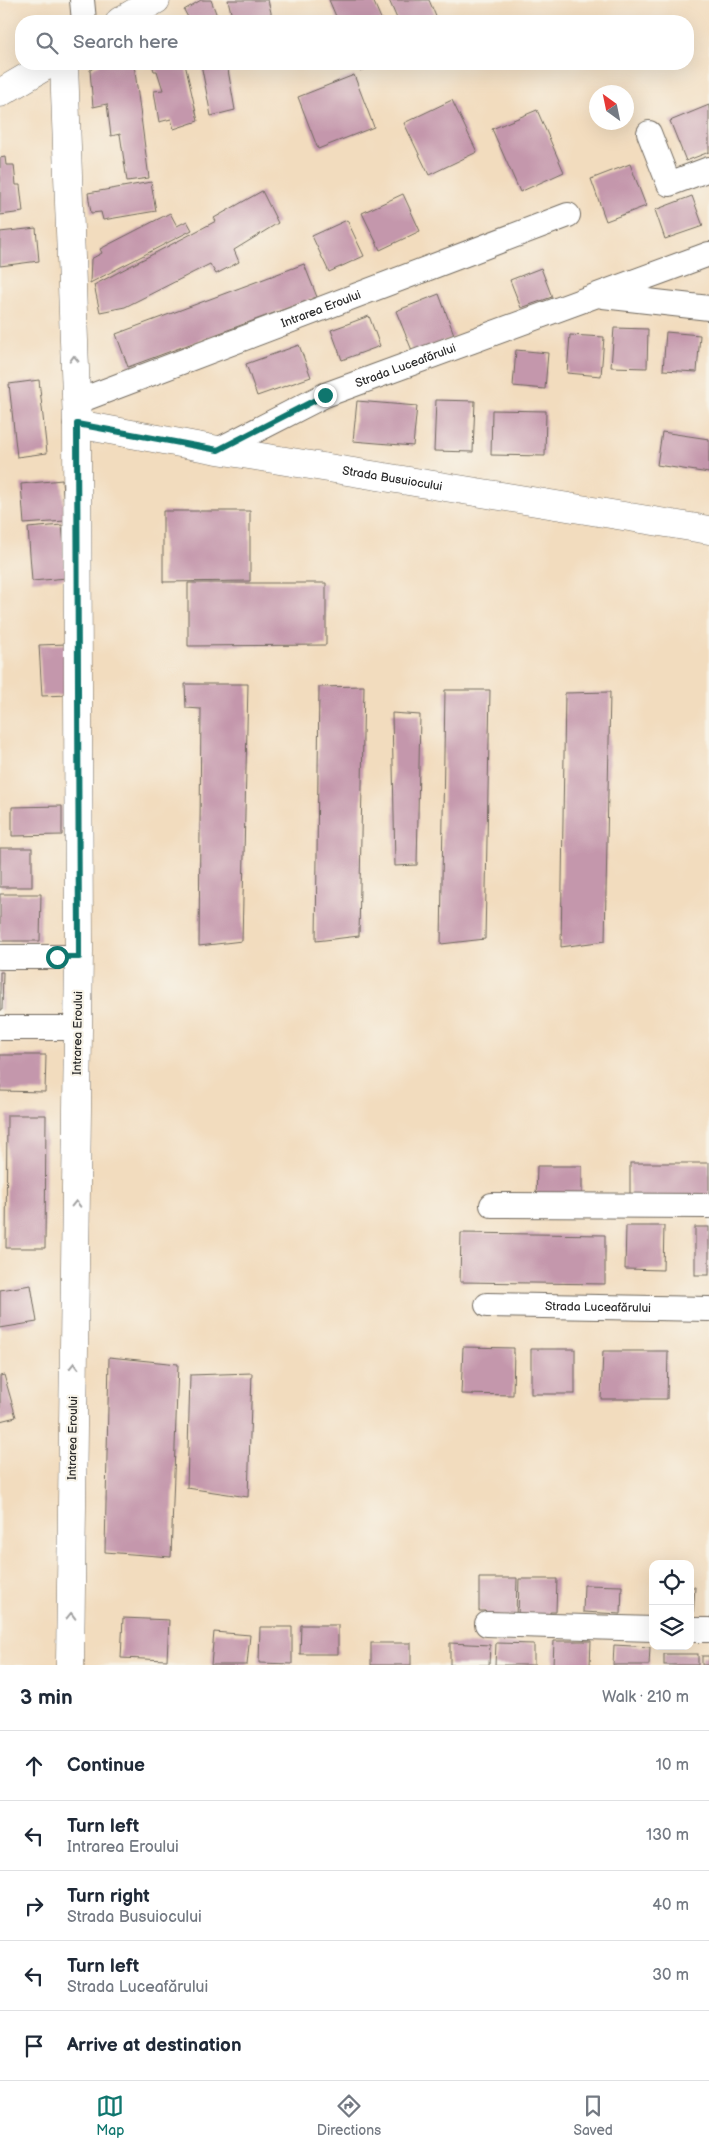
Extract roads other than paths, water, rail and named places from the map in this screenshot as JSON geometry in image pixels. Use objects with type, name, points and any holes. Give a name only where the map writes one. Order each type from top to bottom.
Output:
[{"type":"street","points":[[82,0],[83,15]]},
{"type":"street","points":[[0,92],[38,70]]},
{"type":"street","name":"Intrarea Eroului","points":[[64,70],[76,413],[79,957],[70,1665]]},
{"type":"street","points":[[649,134],[669,184],[709,169]]},
{"type":"street","name":"Intrarea Eroului","points":[[76,413],[568,215]]},
{"type":"street","name":"Strada Luceafărului","points":[[218,450],[325,395],[709,254]]},
{"type":"street","name":"Strada Luceafărului","points":[[598,296],[709,308]]},
{"type":"street","name":"Strada Busuiocului","points":[[76,413],[218,450],[709,530]]},
{"type":"street","points":[[0,957],[79,957]]},
{"type":"street","points":[[0,1028],[78,1028]]},
{"type":"street","points":[[492,1205],[709,1206]]},
{"type":"street","name":"Strada Luceafărului","points":[[487,1304],[709,1309]]},
{"type":"street","points":[[487,1624],[649,1629]]},
{"type":"street","points":[[694,1630],[709,1630]]}]
